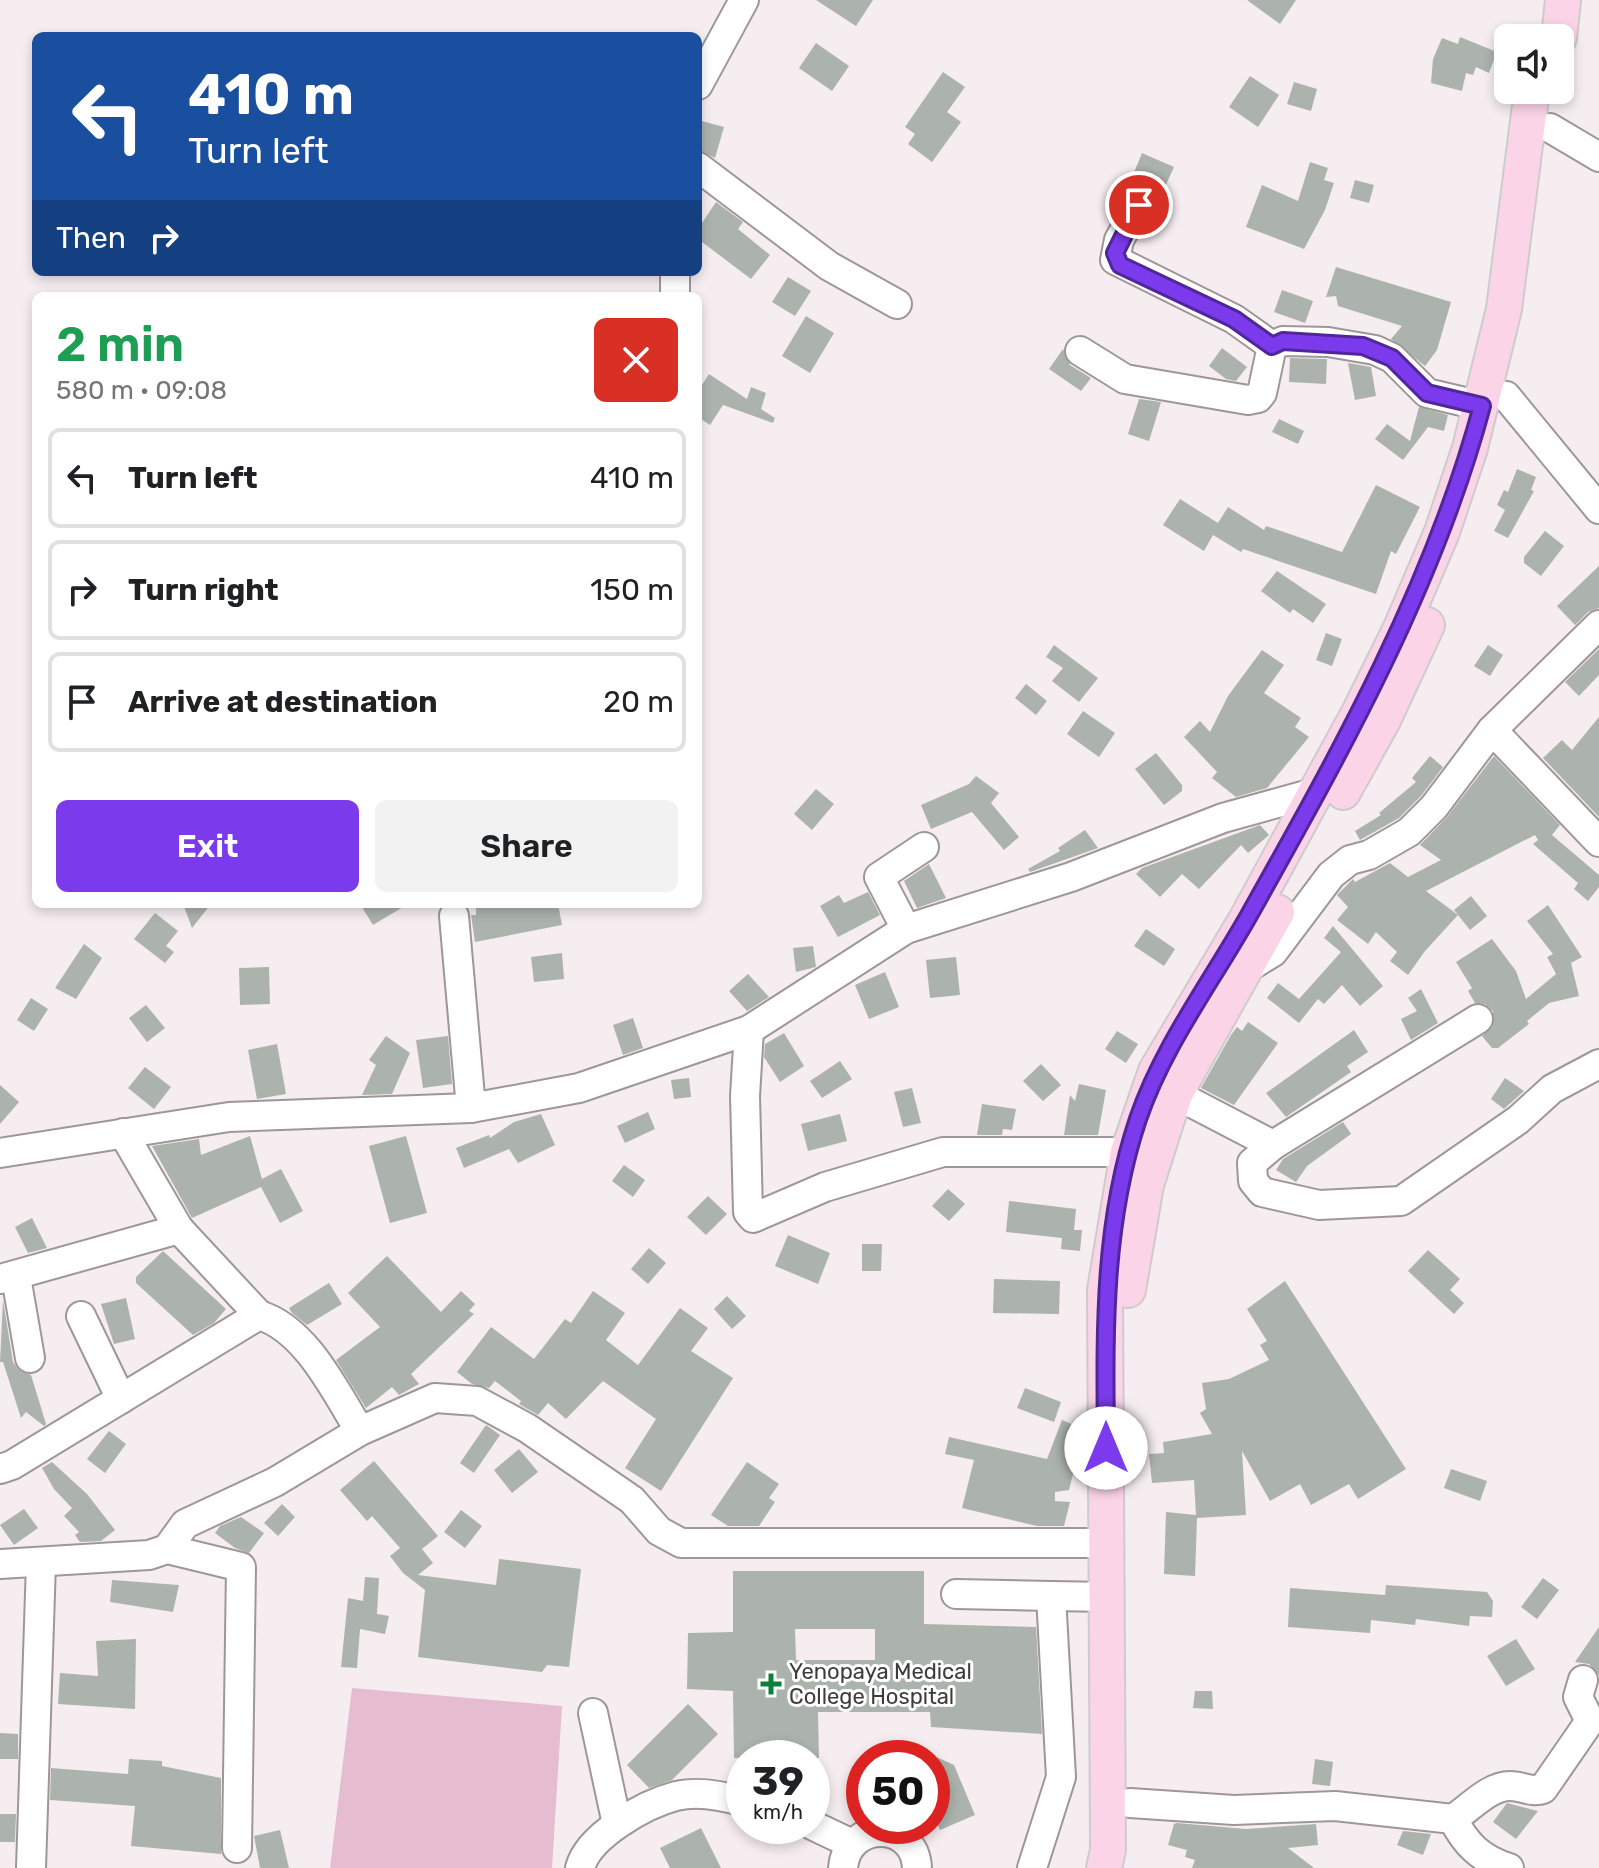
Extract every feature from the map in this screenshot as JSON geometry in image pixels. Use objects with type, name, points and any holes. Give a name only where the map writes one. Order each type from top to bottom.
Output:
[{"type":"main road","points":[[1539,24],[1542,0]]},
{"type":"main road","points":[[1560,24],[1563,0]]},
{"type":"main road","points":[[1104,1868],[1119,1714],[1128,1289],[1146,1185],[1175,1094],[1383,720],[1416,650],[1466,526],[1496,441],[1494,401],[1530,104]]},
{"type":"main road","points":[[1129,1868],[1130,1803],[1107,1597],[1105,1290],[1116,1208],[1128,1152],[1156,1071],[1317,792],[1401,628],[1442,532],[1494,401],[1529,291],[1552,104]]},
{"type":"street","points":[[702,78],[744,0]]},
{"type":"street","points":[[1550,128],[1599,157]]},
{"type":"street","points":[[702,170],[829,266],[897,304]]},
{"type":"street","points":[[1139,205],[1119,240],[1115,260],[1234,319],[1272,346]]},
{"type":"street","points":[[1272,346],[1283,341],[1363,346],[1392,358],[1427,393],[1494,401],[1599,509]]},
{"type":"street","points":[[1080,351],[1125,379],[1248,400],[1258,398],[1262,393],[1272,346]]},
{"type":"street","points":[[1244,970],[1273,952],[1331,875],[1350,860],[1369,855],[1409,832],[1434,807],[1492,730],[1599,625]]},
{"type":"street","points":[[1492,730],[1599,842]]},
{"type":"street","points":[[0,1153],[229,1117],[471,1108],[579,1088],[749,1030],[906,929],[1071,877],[1223,818],[1317,792]]},
{"type":"street","points":[[906,929],[879,877],[924,847]]},
{"type":"street","points":[[454,916],[471,1108]]},
{"type":"street","points":[[1478,1019],[1273,1145],[1252,1163],[1253,1181],[1262,1192],[1319,1205],[1401,1201],[1518,1120],[1552,1089],[1599,1064]]},
{"type":"street","points":[[749,1030],[745,1096],[748,1212],[753,1218],[825,1187],[943,1152],[1128,1152]]},
{"type":"street","points":[[1175,1094],[1273,1145]]},
{"type":"street","points":[[123,1133],[179,1229],[259,1315],[285,1329],[313,1359],[360,1431]]},
{"type":"street","points":[[30,1358],[8,1278],[179,1229]]},
{"type":"street","points":[[0,1469],[259,1315]]},
{"type":"street","points":[[81,1316],[121,1399]]},
{"type":"street","points":[[167,1549],[185,1524],[275,1482],[360,1431],[435,1398],[477,1401],[527,1428],[632,1500],[659,1531],[681,1543],[1107,1543]]},
{"type":"street","points":[[0,1564],[149,1555],[167,1549],[241,1567],[237,1848]]},
{"type":"street","points":[[31,1868],[41,1563]]},
{"type":"street","points":[[956,1594],[1107,1597]]},
{"type":"street","points":[[1032,1868],[1061,1777],[1051,1596]]},
{"type":"street","points":[[1130,1803],[1234,1810],[1335,1806],[1453,1819],[1478,1800],[1507,1786],[1535,1792],[1543,1789],[1590,1721],[1578,1697],[1583,1680]]},
{"type":"street","points":[[593,1713],[617,1824]]},
{"type":"street","points":[[580,1868],[584,1854],[617,1824],[677,1796],[726,1797]]},
{"type":"street","points":[[1453,1819],[1472,1849],[1483,1858],[1509,1868]]},
{"type":"street","points":[[830,1840],[848,1856],[871,1831],[896,1834],[914,1852],[917,1868]]},
{"type":"shaded area","points":[[352,1688],[562,1706],[552,1868],[330,1868]]},
{"type":"building","points":[[816,0],[873,0],[856,26]]},
{"type":"building","points":[[1247,0],[1296,0],[1280,24]]},
{"type":"building","points":[[1460,37],[1494,51],[1489,73],[1476,67],[1473,75],[1466,73],[1462,91],[1431,83],[1433,59],[1442,38],[1458,44]]},
{"type":"building","points":[[816,43],[849,66],[832,91],[799,68]]},
{"type":"building","points":[[943,72],[965,87],[947,112],[961,122],[932,162],[908,144],[915,134],[905,127]]},
{"type":"building","points":[[1250,76],[1279,95],[1258,127],[1229,107]]},
{"type":"building","points":[[1294,82],[1317,89],[1311,111],[1287,104]]},
{"type":"building","points":[[702,121],[724,127],[715,158],[702,152]]},
{"type":"building","points":[[1142,153],[1174,167],[1164,189],[1133,175]]},
{"type":"building","points":[[1310,162],[1328,168],[1324,180],[1334,183],[1325,210],[1304,249],[1246,227],[1262,185],[1298,201]]},
{"type":"building","points":[[1355,180],[1374,185],[1369,203],[1350,198]]},
{"type":"building","points":[[716,202],[743,222],[738,229],[770,255],[751,279],[702,242],[702,223]]},
{"type":"building","points":[[1336,267],[1451,302],[1437,350],[1425,366],[1391,339],[1402,326],[1338,306],[1336,296],[1326,297]]},
{"type":"building","points":[[788,277],[811,291],[795,316],[772,302]]},
{"type":"building","points":[[1282,290],[1313,301],[1305,323],[1274,312]]},
{"type":"building","points":[[806,316],[834,333],[810,373],[782,356]]},
{"type":"building","points":[[1222,348],[1247,367],[1236,381],[1226,379],[1209,366]]},
{"type":"building","points":[[1063,349],[1070,365],[1091,378],[1081,391],[1049,369]]},
{"type":"building","points":[[1290,358],[1327,359],[1326,384],[1289,382]]},
{"type":"building","points":[[1348,363],[1371,367],[1376,396],[1355,400]]},
{"type":"building","points":[[709,374],[747,399],[751,387],[766,393],[761,409],[775,418],[773,423],[723,405],[710,425],[702,420],[702,385]]},
{"type":"building","points":[[1139,399],[1161,402],[1149,441],[1128,434]]},
{"type":"building","points":[[1419,407],[1448,415],[1444,431],[1428,427],[1403,460],[1375,439],[1387,424],[1410,441]]},
{"type":"building","points":[[1279,419],[1304,431],[1298,444],[1272,432]]},
{"type":"building","points":[[1517,469],[1536,477],[1531,490],[1534,491],[1508,538],[1494,531],[1505,510],[1497,505],[1504,490],[1508,492]]},
{"type":"building","points":[[1376,485],[1420,507],[1396,554],[1391,551],[1376,594],[1243,549],[1241,552],[1213,535],[1204,551],[1163,525],[1180,499],[1218,523],[1228,507],[1264,530],[1266,526],[1342,552]]},
{"type":"building","points":[[1545,531],[1564,546],[1541,576],[1524,563],[1524,557]]},
{"type":"building","points":[[1599,566],[1599,608],[1588,612],[1575,625],[1557,606]]},
{"type":"building","points":[[1277,571],[1326,604],[1313,623],[1293,609],[1290,613],[1261,591]]},
{"type":"building","points":[[1326,633],[1342,639],[1332,666],[1316,660]]},
{"type":"building","points":[[1054,645],[1098,678],[1079,702],[1052,681],[1063,668],[1046,657]]},
{"type":"building","points":[[1488,645],[1503,655],[1490,676],[1474,666]]},
{"type":"building","points":[[1599,649],[1599,675],[1579,696],[1565,682]]},
{"type":"building","points":[[1262,650],[1284,665],[1264,693],[1301,718],[1295,727],[1309,737],[1267,788],[1236,797],[1212,778],[1217,772],[1184,737],[1200,721],[1210,732],[1228,696]]},
{"type":"building","points":[[1026,684],[1047,701],[1036,715],[1015,698]]},
{"type":"building","points":[[1083,711],[1115,733],[1099,757],[1067,734]]},
{"type":"building","points":[[1599,717],[1599,817],[1543,758],[1562,740],[1572,750]]},
{"type":"building","points":[[1156,753],[1182,785],[1182,791],[1164,805],[1135,769]]},
{"type":"building","points":[[1430,756],[1443,767],[1421,796],[1399,818],[1360,840],[1355,831],[1381,815],[1379,813],[1416,782],[1412,778]]},
{"type":"building","points":[[1494,756],[1560,825],[1552,835],[1599,875],[1599,887],[1588,901],[1574,889],[1578,883],[1533,844],[1538,840],[1535,835],[1426,891],[1458,915],[1408,975],[1390,961],[1397,952],[1376,932],[1368,944],[1337,920],[1348,907],[1337,895],[1353,879],[1355,882],[1390,863],[1408,877],[1441,860],[1420,845],[1447,817]]},
{"type":"building","points":[[976,776],[999,793],[991,803],[1019,837],[1004,850],[972,812],[931,829],[921,805],[969,784]]},
{"type":"building","points":[[816,789],[834,804],[812,830],[794,814]]},
{"type":"building","points":[[1260,825],[1269,835],[1248,853],[1241,845],[1199,889],[1182,874],[1160,897],[1136,874],[1142,868]]},
{"type":"building","points":[[1085,830],[1098,848],[1030,872],[1028,869],[1060,851],[1058,848]]},
{"type":"building","points":[[929,864],[946,898],[917,908],[904,881]]},
{"type":"building","points":[[868,892],[880,915],[838,937],[820,906],[839,895],[844,903]]},
{"type":"building","points":[[1471,896],[1487,916],[1470,930],[1454,910]]},
{"type":"building","points":[[1548,905],[1582,957],[1571,963],[1579,996],[1549,1003],[1527,1021],[1529,1024],[1498,1048],[1492,1048],[1482,1036],[1493,1026],[1493,1011],[1485,1004],[1475,1003],[1468,991],[1472,988],[1456,962],[1492,939],[1516,971],[1526,999],[1556,974],[1547,957],[1553,954],[1527,921]]},
{"type":"building","points":[[184,908],[208,908],[192,928]]},
{"type":"building","points":[[362,908],[401,908],[373,925]]},
{"type":"building","points":[[476,908],[559,908],[562,925],[475,942],[471,915],[476,915]]},
{"type":"building","points":[[155,913],[178,931],[166,946],[174,952],[165,963],[134,939]]},
{"type":"building","points":[[1333,926],[1383,986],[1360,1006],[1342,985],[1324,1004],[1318,999],[1299,1023],[1267,998],[1278,983],[1299,999],[1341,952],[1324,938]]},
{"type":"building","points":[[1146,929],[1175,949],[1164,966],[1134,946]]},
{"type":"building","points":[[84,944],[102,958],[76,999],[55,988]]},
{"type":"building","points":[[813,946],[816,967],[796,972],[793,948]]},
{"type":"building","points":[[562,953],[564,979],[534,982],[531,957]]},
{"type":"building","points":[[956,957],[960,995],[930,998],[926,960]]},
{"type":"building","points":[[269,967],[270,1004],[240,1005],[239,968]]},
{"type":"building","points":[[885,972],[899,1007],[869,1019],[855,985]]},
{"type":"building","points":[[748,974],[769,997],[747,1011],[729,991]]},
{"type":"building","points":[[1421,989],[1438,1023],[1411,1040],[1401,1019],[1417,1011],[1408,998]]},
{"type":"building","points":[[31,998],[48,1009],[34,1031],[17,1020]]},
{"type":"building","points":[[146,1005],[165,1028],[147,1042],[129,1018]]},
{"type":"building","points":[[633,1018],[643,1048],[623,1055],[613,1025]]},
{"type":"building","points":[[1248,1022],[1278,1043],[1234,1105],[1201,1088],[1231,1035],[1237,1027],[1242,1031]]},
{"type":"building","points":[[1354,1030],[1368,1052],[1347,1066],[1351,1072],[1286,1117],[1266,1093]]},
{"type":"building","points":[[1117,1031],[1138,1044],[1126,1063],[1105,1049]]},
{"type":"building","points":[[784,1033],[804,1066],[780,1082],[764,1057],[765,1044]]},
{"type":"building","points":[[386,1036],[410,1053],[392,1094],[362,1095],[376,1065],[369,1060]]},
{"type":"building","points":[[448,1036],[452,1084],[423,1088],[416,1040]]},
{"type":"building","points":[[277,1044],[286,1094],[257,1099],[248,1050]]},
{"type":"building","points":[[840,1061],[852,1079],[822,1098],[810,1081]]},
{"type":"building","points":[[1041,1064],[1061,1085],[1043,1101],[1023,1081]]},
{"type":"building","points":[[145,1067],[171,1087],[154,1109],[128,1088]]},
{"type":"building","points":[[689,1078],[691,1097],[674,1099],[671,1080]]},
{"type":"building","points":[[1505,1078],[1524,1091],[1504,1109],[1491,1099]]},
{"type":"building","points":[[1079,1084],[1106,1090],[1098,1135],[1064,1135],[1070,1095],[1075,1101]]},
{"type":"building","points":[[0,1085],[19,1102],[0,1124]]},
{"type":"building","points":[[912,1088],[921,1123],[903,1127],[894,1092]]},
{"type":"building","points":[[982,1104],[1016,1109],[1012,1130],[1003,1129],[1002,1135],[977,1135]]},
{"type":"building","points":[[648,1112],[655,1129],[625,1143],[617,1126]]},
{"type":"building","points":[[541,1114],[555,1145],[518,1163],[509,1149],[464,1168],[456,1148],[489,1135],[490,1138],[514,1122]]},
{"type":"building","points":[[840,1114],[847,1141],[808,1151],[801,1124]]},
{"type":"building","points":[[1343,1122],[1351,1134],[1307,1166],[1296,1182],[1276,1170],[1283,1159]]},
{"type":"building","points":[[250,1136],[262,1179],[281,1169],[303,1211],[280,1223],[261,1187],[192,1218],[152,1146],[199,1139],[201,1155]]},
{"type":"building","points":[[406,1136],[427,1213],[390,1223],[369,1146]]},
{"type":"building","points":[[624,1165],[645,1180],[633,1197],[612,1181]]},
{"type":"building","points":[[948,1189],[965,1204],[949,1221],[932,1206]]},
{"type":"building","points":[[708,1196],[727,1214],[706,1235],[687,1217]]},
{"type":"building","points":[[1009,1201],[1076,1209],[1074,1230],[1082,1230],[1080,1251],[1061,1249],[1062,1238],[1006,1232]]},
{"type":"building","points":[[32,1218],[47,1248],[28,1253],[15,1227]]},
{"type":"building","points":[[788,1235],[830,1253],[818,1284],[775,1266]]},
{"type":"building","points":[[862,1244],[882,1244],[881,1271],[862,1271]]},
{"type":"building","points":[[649,1248],[666,1263],[648,1284],[631,1269]]},
{"type":"building","points":[[1428,1250],[1460,1279],[1450,1290],[1464,1303],[1454,1314],[1408,1271]]},
{"type":"building","points":[[163,1251],[226,1309],[214,1323],[193,1335],[136,1283],[136,1277]]},
{"type":"building","points":[[387,1256],[441,1312],[461,1291],[475,1304],[469,1311],[474,1314],[411,1374],[419,1384],[399,1395],[392,1387],[366,1408],[336,1360],[380,1327],[348,1293]]},
{"type":"building","points":[[994,1279],[1060,1281],[1059,1314],[993,1313]]},
{"type":"building","points":[[1285,1281],[1406,1469],[1358,1499],[1349,1484],[1311,1505],[1300,1484],[1270,1501],[1242,1451],[1246,1515],[1197,1518],[1195,1576],[1164,1574],[1166,1512],[1196,1515],[1194,1480],[1152,1483],[1149,1454],[1164,1453],[1163,1442],[1212,1434],[1200,1413],[1206,1409],[1202,1383],[1229,1379],[1269,1360],[1260,1345],[1267,1341],[1247,1309]]},
{"type":"building","points":[[329,1283],[342,1304],[307,1325],[292,1313],[289,1308]]},
{"type":"building","points":[[593,1291],[625,1313],[606,1340],[638,1365],[680,1308],[708,1328],[691,1351],[733,1378],[661,1491],[625,1468],[656,1419],[603,1381],[566,1419],[548,1403],[538,1415],[519,1404],[521,1401],[495,1381],[489,1388],[472,1384],[457,1372],[491,1327],[534,1359],[565,1319],[571,1323]]},
{"type":"building","points":[[727,1296],[746,1316],[732,1329],[714,1309]]},
{"type":"building","points":[[126,1298],[135,1339],[114,1344],[101,1304]]},
{"type":"building","points":[[3,1300],[13,1362],[18,1369],[31,1375],[46,1424],[44,1426],[26,1412],[21,1418],[3,1362],[0,1362]]},
{"type":"building","points":[[1025,1388],[1061,1402],[1054,1422],[1017,1408]]},
{"type":"building","points":[[1062,1420],[1083,1429],[1070,1465],[1075,1466],[1069,1490],[1055,1492],[1055,1501],[1070,1502],[1064,1526],[1037,1526],[962,1508],[974,1460],[945,1454],[949,1437],[1047,1459]]},
{"type":"building","points":[[486,1425],[500,1435],[474,1473],[460,1463]]},
{"type":"building","points":[[109,1431],[126,1444],[105,1473],[87,1459]]},
{"type":"building","points":[[519,1449],[538,1472],[512,1493],[494,1470]]},
{"type":"building","points":[[374,1461],[438,1536],[422,1549],[433,1563],[418,1575],[496,1585],[499,1559],[581,1569],[569,1667],[547,1665],[542,1672],[418,1657],[425,1590],[403,1573],[390,1556],[400,1548],[372,1516],[367,1521],[340,1490]]},
{"type":"building","points":[[52,1462],[87,1494],[115,1530],[101,1541],[80,1542],[75,1535],[79,1532],[64,1516],[72,1508],[54,1489],[42,1468]]},
{"type":"building","points":[[747,1462],[779,1484],[769,1498],[775,1502],[759,1526],[728,1526],[711,1515]]},
{"type":"building","points":[[1451,1469],[1487,1481],[1480,1501],[1444,1488]]},
{"type":"building","points":[[282,1504],[295,1517],[278,1536],[264,1523]]},
{"type":"building","points":[[24,1509],[38,1528],[14,1545],[0,1525]]},
{"type":"building","points":[[461,1510],[482,1526],[465,1548],[444,1532]]},
{"type":"building","points":[[241,1517],[264,1533],[249,1553],[235,1548],[215,1533],[220,1526]]},
{"type":"building","points":[[733,1571],[924,1571],[924,1624],[1036,1627],[1042,1734],[931,1727],[930,1712],[818,1712],[819,1740],[734,1740],[733,1691],[687,1689],[688,1633],[733,1632]],"holes":[[[795,1629],[875,1629],[875,1660],[796,1660]]]},
{"type":"building","points":[[365,1577],[379,1578],[377,1614],[389,1616],[385,1634],[360,1629],[357,1668],[341,1667],[348,1598],[363,1601]]},
{"type":"building","points":[[1543,1578],[1559,1590],[1537,1619],[1521,1607]]},
{"type":"building","points":[[112,1580],[179,1585],[173,1612],[110,1602]]},
{"type":"building","points":[[1386,1585],[1487,1592],[1493,1601],[1492,1617],[1470,1616],[1469,1626],[1416,1619],[1415,1625],[1371,1620],[1370,1633],[1288,1627],[1290,1588],[1385,1595]]},
{"type":"building","points":[[1599,1627],[1599,1675],[1589,1664],[1575,1662]]},
{"type":"building","points":[[136,1639],[135,1709],[58,1704],[60,1673],[98,1676],[96,1641]]},
{"type":"building","points":[[1516,1639],[1535,1669],[1506,1686],[1487,1656]]},
{"type":"building","points":[[1195,1691],[1212,1691],[1213,1709],[1193,1708]]},
{"type":"building","points":[[688,1704],[718,1734],[672,1780],[649,1788],[627,1765]]},
{"type":"building","points":[[0,1733],[18,1734],[18,1759],[0,1759]]},
{"type":"building","points":[[129,1759],[162,1761],[162,1766],[221,1778],[221,1854],[131,1846],[135,1806],[50,1800],[51,1768],[128,1774]]},
{"type":"building","points":[[1315,1759],[1333,1762],[1330,1786],[1312,1784]]},
{"type":"building","points":[[950,1763],[954,1765],[975,1815],[950,1826]]},
{"type":"building","points":[[1507,1803],[1538,1811],[1516,1839],[1493,1822]]},
{"type":"building","points":[[0,1814],[16,1814],[15,1842],[0,1842]]},
{"type":"building","points":[[1177,1823],[1246,1829],[1316,1824],[1318,1845],[1288,1848],[1314,1868],[1192,1868],[1195,1860],[1185,1857],[1187,1850],[1168,1845]]},
{"type":"building","points":[[701,1828],[721,1868],[670,1868],[660,1848]]},
{"type":"building","points":[[280,1830],[289,1868],[260,1868],[254,1836]]},
{"type":"building","points":[[1403,1831],[1431,1834],[1423,1855],[1397,1845]]},
{"type":"place","name":"Yenopaya Medical College Hospital","points":[[771,1684]]},
{"type":"route","points":[[1106,1448],[1105,1290],[1116,1208],[1138,1120],[1156,1071],[1246,920],[1360,711],[1401,628],[1442,532],[1482,406],[1427,393],[1392,358],[1363,346],[1283,341],[1272,346],[1234,319],[1120,265],[1115,260],[1119,240],[1139,205]]}]
